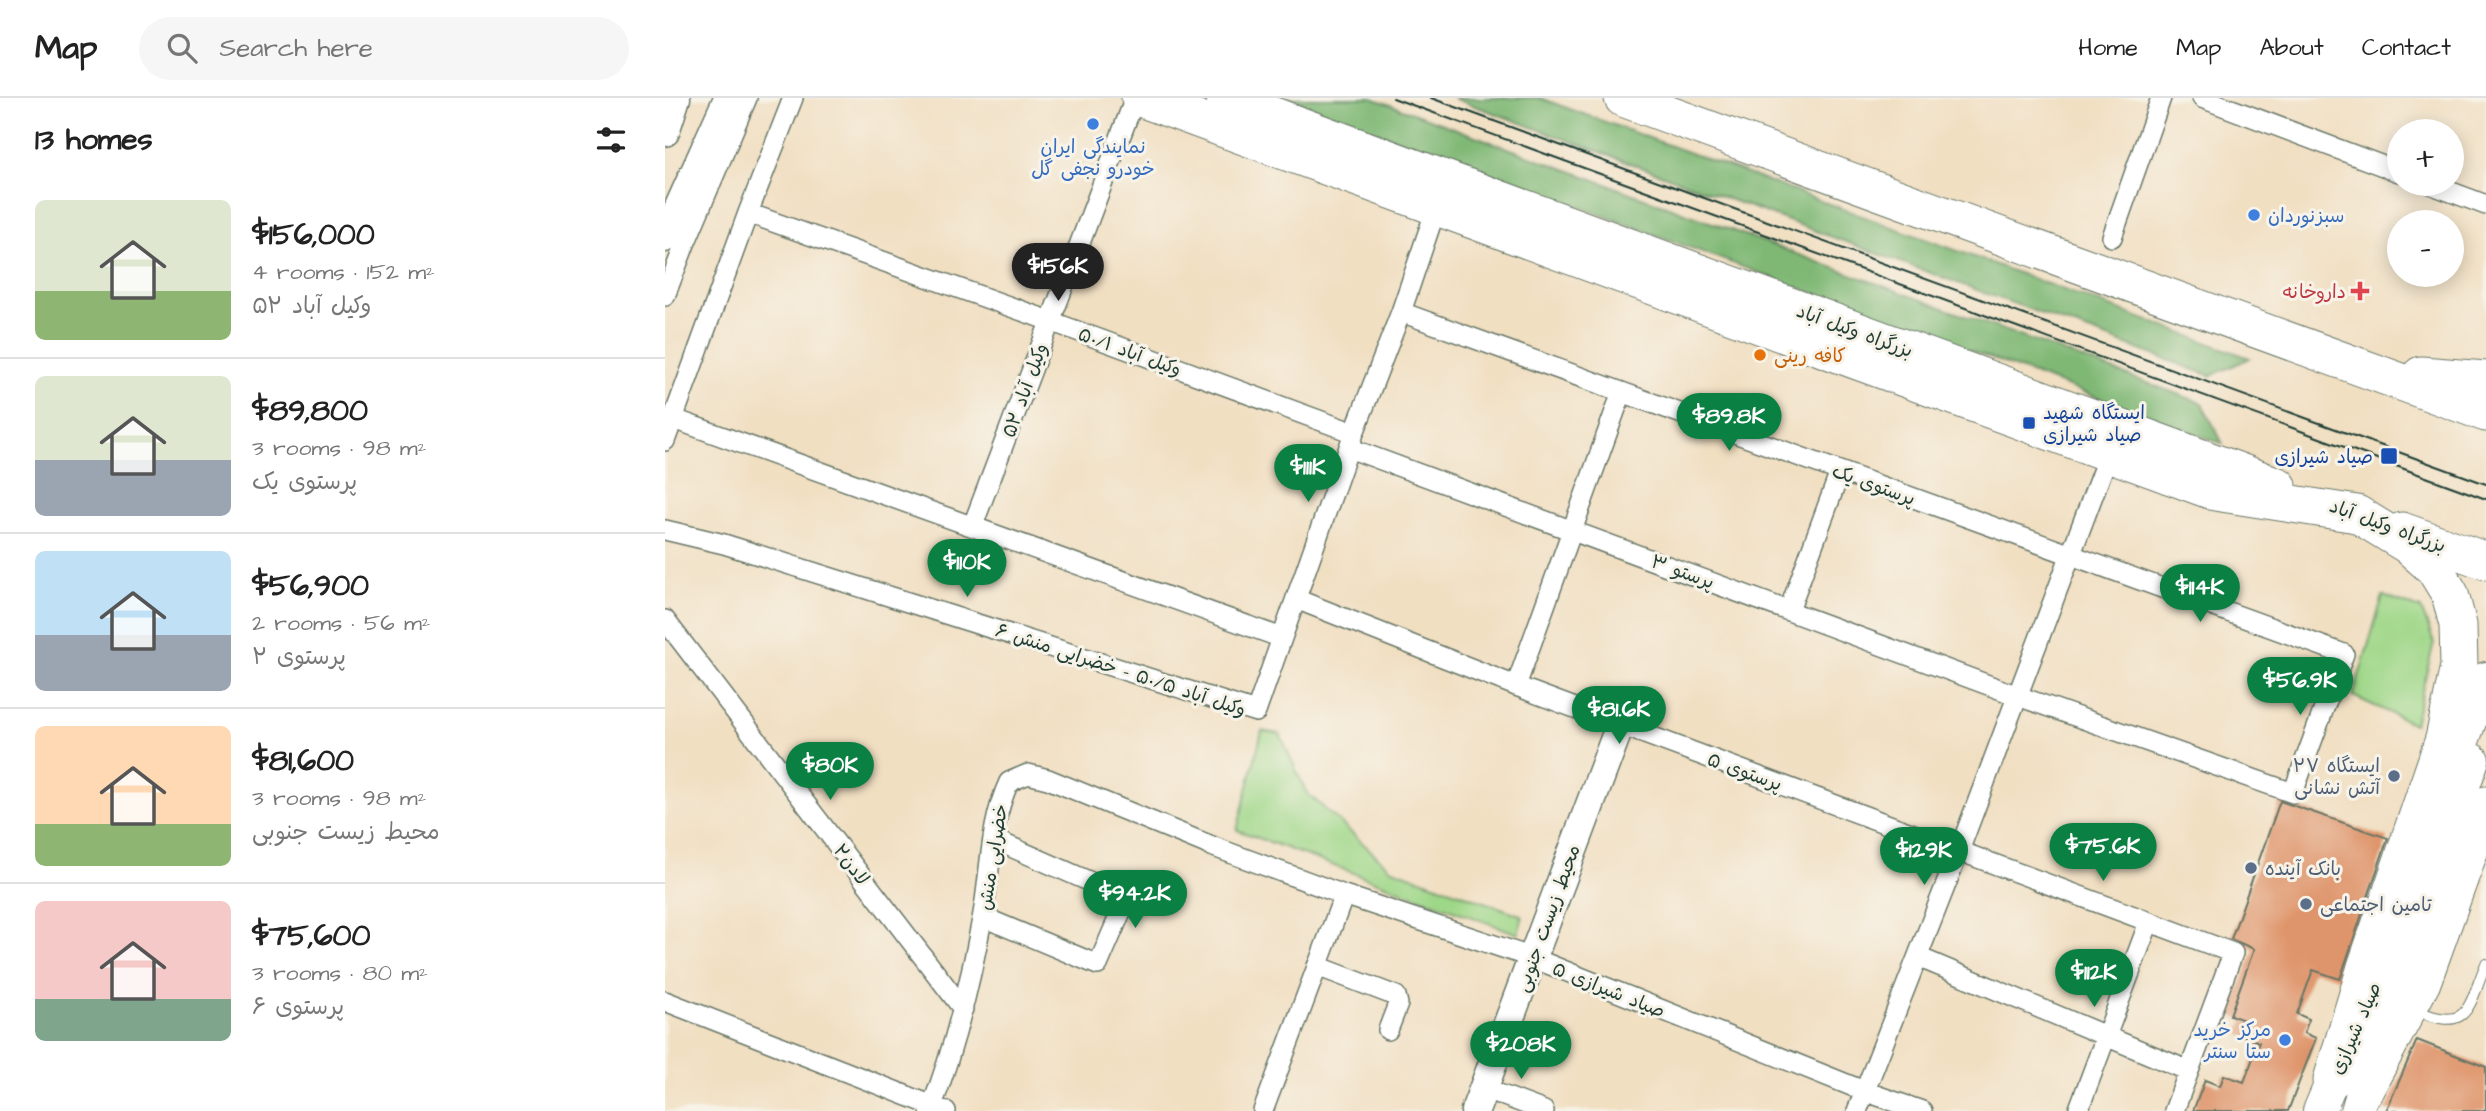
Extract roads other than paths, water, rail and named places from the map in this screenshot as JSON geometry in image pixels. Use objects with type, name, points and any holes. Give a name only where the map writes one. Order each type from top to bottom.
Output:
[{"type":"highway","points":[[1137,98],[2215,492],[2357,514],[2409,547],[2434,568],[2450,594],[2458,625],[2477,666],[2444,739],[2366,967],[2343,1098]]},
{"type":"highway","name":"بزرگراه وکیل آباد","points":[[1225,98],[2486,561]]},
{"type":"highway","points":[[1623,98],[2486,413]]},
{"type":"highway","points":[[1352,145],[1391,190]]},
{"type":"highway","points":[[2375,371],[2486,380]]},
{"type":"highway","points":[[2343,1098],[2409,1007],[2422,982],[2486,805]]},
{"type":"main road","name":"صیاد شیرازی","points":[[2343,1098],[2392,990],[2480,716],[2477,666]]},
{"type":"street","points":[[665,132],[676,98]]},
{"type":"street","points":[[665,238],[717,117],[728,98]]},
{"type":"street","points":[[665,296],[747,98]]},
{"type":"street","points":[[665,441],[793,98]]},
{"type":"street","name":"۵۲ وکیل آباد","points":[[973,526],[1049,321],[1137,98]]},
{"type":"street","points":[[2112,237],[2161,98]]},
{"type":"street","points":[[2202,98],[2387,167]]},
{"type":"street","points":[[2462,196],[2486,205]]},
{"type":"street","points":[[674,419],[1282,638],[1437,206]]},
{"type":"street","name":"وکیل آباد ۵۰/۱","points":[[748,213],[1049,321],[1351,441]]},
{"type":"street","name":"پرستوی یک","points":[[1401,312],[2344,654],[2293,793]]},
{"type":"street","points":[[1515,686],[1622,393]]},
{"type":"street","name":"پرستو ۳","points":[[1351,441],[1572,531],[2018,696],[2293,793]]},
{"type":"street","points":[[1857,1111],[1959,851],[2109,453]]},
{"type":"street","points":[[1789,610],[1839,472]]},
{"type":"street","name":"وکیل آباد ۵۰/۵ - خضرایی منش ۶","points":[[665,530],[724,544],[1256,712],[1282,638]]},
{"type":"street","name":"پرستوی ۵","points":[[1296,599],[1515,686],[2232,953],[2189,1071]]},
{"type":"street","name":"لادن۲","points":[[665,620],[963,1009]]},
{"type":"street","name":"محیط زیست جنوبی","points":[[1479,1099],[1620,725]]},
{"type":"street","name":"خضرایی منش","points":[[936,1109],[963,1009],[983,916],[999,804],[1009,782],[1028,775],[1048,779],[1214,847]]},
{"type":"street","points":[[983,916],[1098,965],[1127,898],[992,839]]},
{"type":"street","name":"صیاد شیرازی ۵","points":[[1214,847],[1344,895],[1533,958],[1864,1091],[1922,1111]]},
{"type":"street","points":[[1263,1111],[1344,895]]},
{"type":"street","points":[[2078,1111],[2149,922]]},
{"type":"street","points":[[1918,957],[2189,1071],[2174,1111]]},
{"type":"street","points":[[1317,966],[1396,996],[1398,1004],[1388,1030]]},
{"type":"street","points":[[665,1001],[936,1109]]},
{"type":"street","points":[[1479,1099],[1544,1111]]},
{"type":"lane","points":[[2409,1007],[2438,1019],[2456,1018],[2466,1011],[2486,964]]},
{"type":"tram line","points":[[1393,98],[2486,499]]},
{"type":"tram line","points":[[1431,98],[2486,484]]},
{"type":"place","name":"نمایندگی ایران خودرو نجفی گل","points":[[1093,124]]},
{"type":"place","name":"سبزنوردان","points":[[2254,215]]},
{"type":"place","name":"داروخانه","points":[[2360,291]]},
{"type":"place","name":"کافه رینی","points":[[1760,355]]},
{"type":"place","name":"ایستگاه شهید صیاد شیرازی","points":[[2029,423]]},
{"type":"place","name":"صیاد شیرازی","points":[[2389,456]]},
{"type":"place","name":"ایستگاه ۲۷ آتش نشانی","points":[[2394,776]]},
{"type":"place","name":"بانک آینده","points":[[2251,868]]},
{"type":"place","name":"تامین اجتماعی","points":[[2306,904]]},
{"type":"place","name":"مرکز خرید ستا سنتر","points":[[2285,1040]]}]
